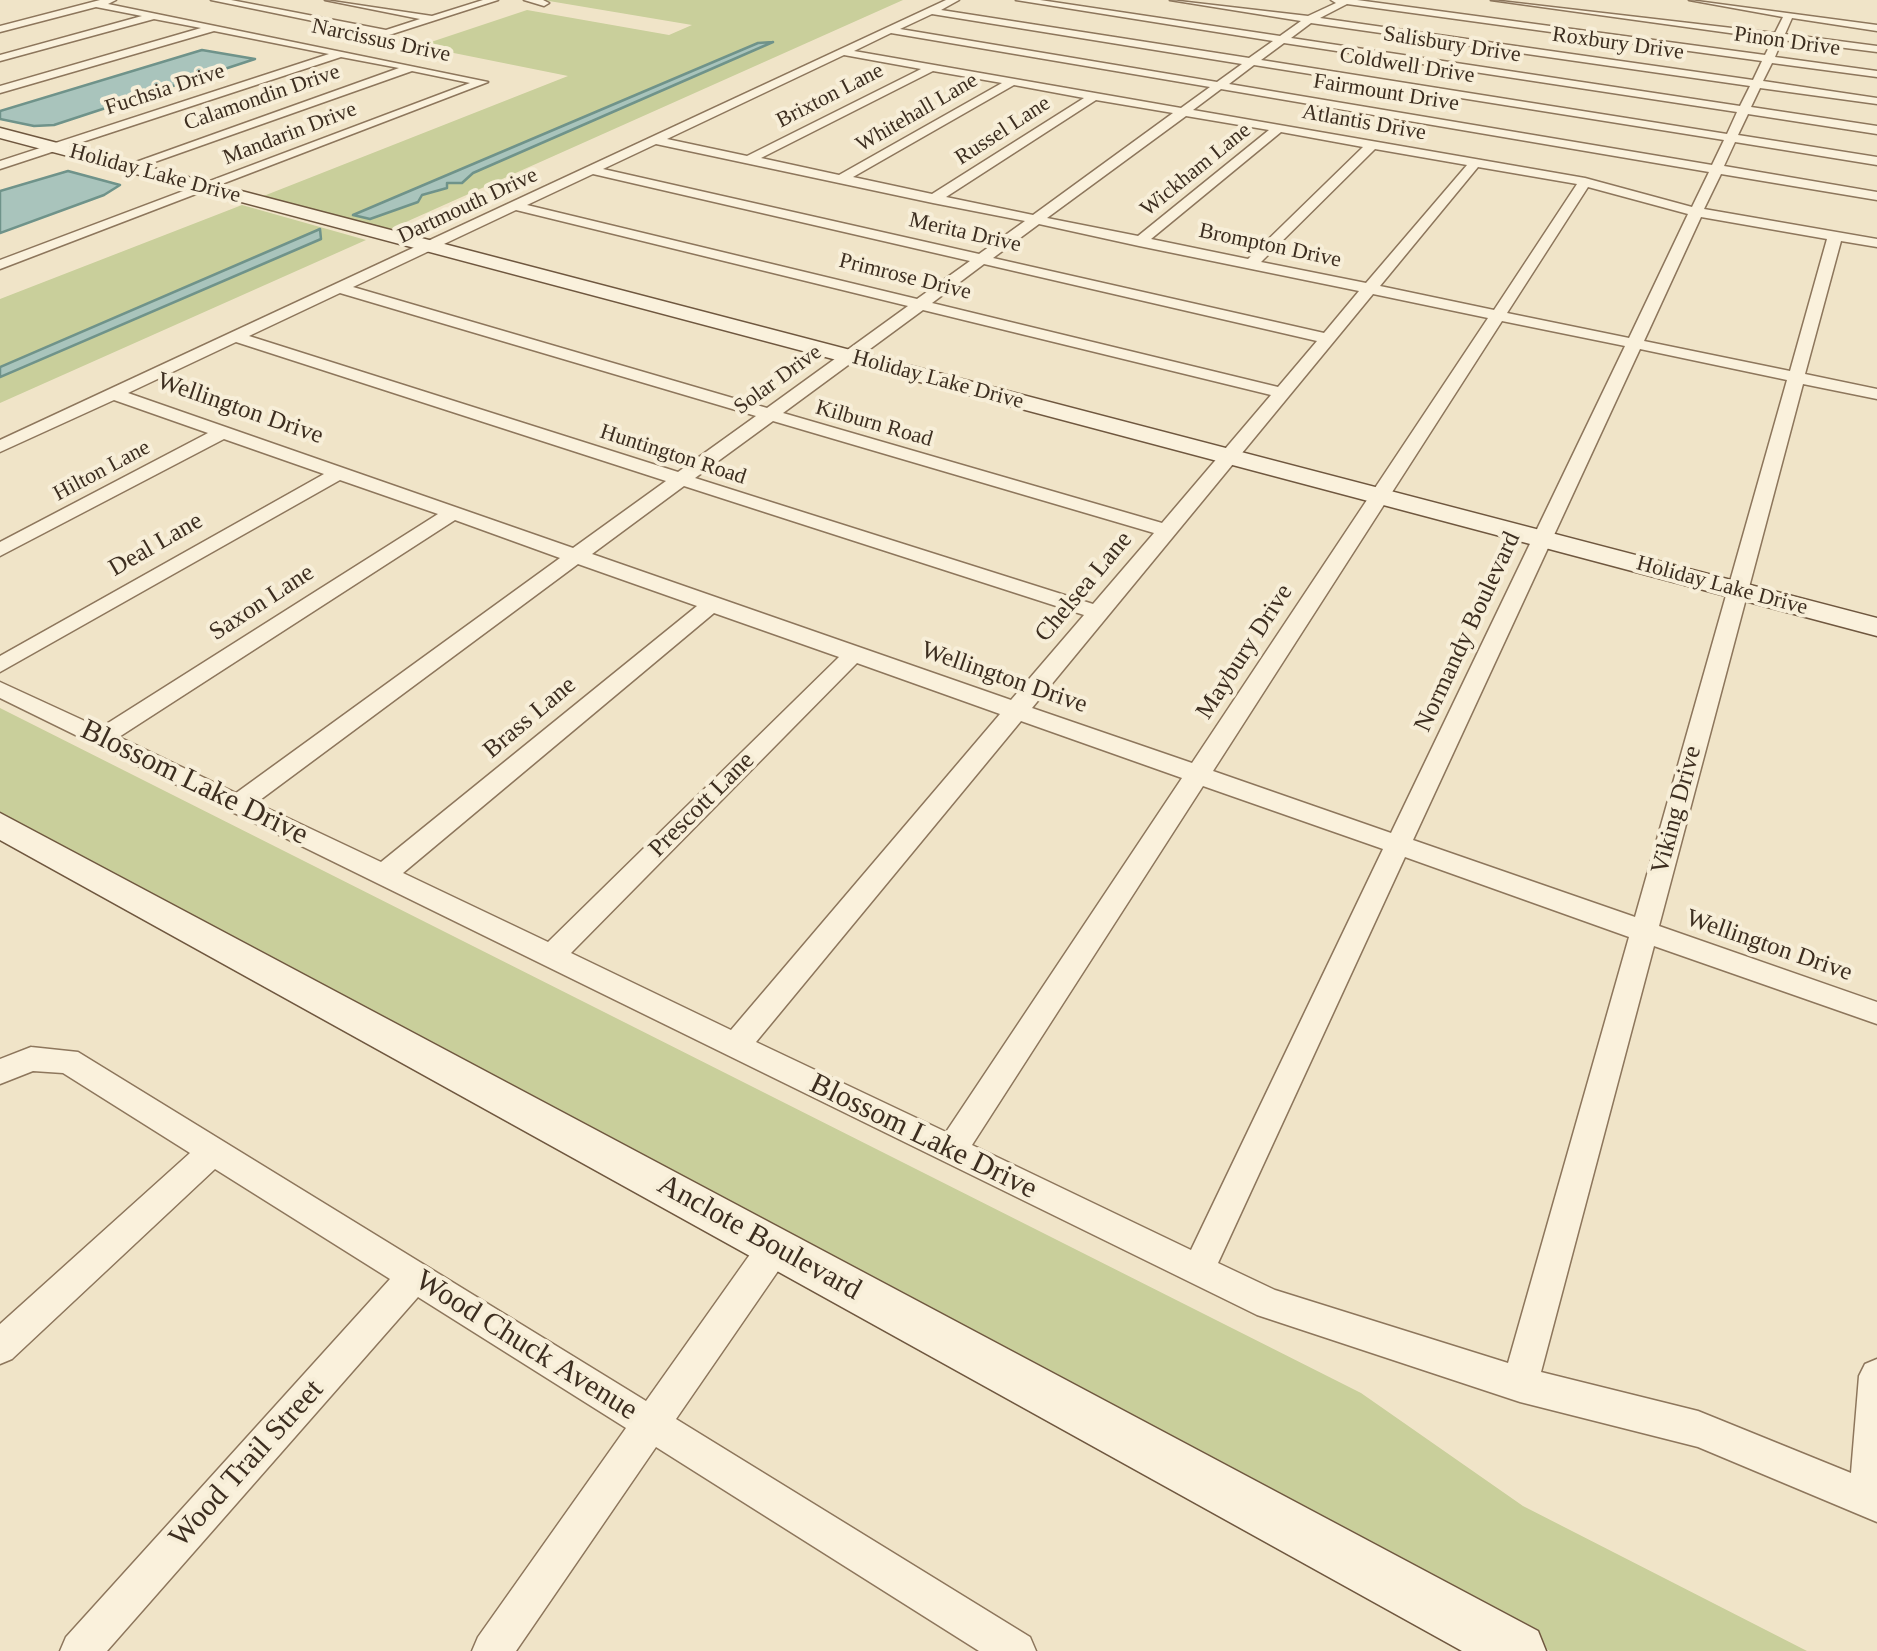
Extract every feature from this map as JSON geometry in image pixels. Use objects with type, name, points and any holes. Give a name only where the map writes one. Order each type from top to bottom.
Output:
[{"type":"street","points":[[0,29],[112,0]]},
{"type":"street","points":[[216,0],[383,33],[493,0]]},
{"type":"street","points":[[330,0],[435,19]]},
{"type":"street","points":[[529,0],[544,2]]},
{"type":"street","name":"Dartmouth Drive","points":[[0,447],[954,0]]},
{"type":"street","name":"Salisbury Drive","points":[[1022,0],[1877,130]]},
{"type":"street","name":"Roxbury Drive","points":[[1175,0],[1877,101]]},
{"type":"street","name":"Solar Drive","points":[[237,804],[1282,40],[1343,0]]},
{"type":"street","name":"Pinon Drive","points":[[1343,0],[1877,74]]},
{"type":"street","points":[[1474,19],[1496,0],[1783,27],[1877,28]]},
{"type":"street","points":[[1694,0],[1783,27],[1877,49]]},
{"type":"street","points":[[298,17],[345,3]]},
{"type":"street","name":"Narcissus Drive","points":[[96,4],[482,82]]},
{"type":"street","name":"Coldwell Drive","points":[[931,10],[1877,161]]},
{"type":"street","points":[[0,58],[155,15]]},
{"type":"street","name":"Normandy Boulevard","points":[[1198,1270],[1783,27]]},
{"type":"street","points":[[0,90],[214,28]]},
{"type":"street","name":"Fairmount Drive","points":[[889,30],[1877,196]]},
{"type":"street","name":"Atlantis Drive","points":[[842,52],[1585,182],[1698,212],[1877,243]]},
{"type":"street","name":"Fuchsia Drive","points":[[0,166],[342,54]]},
{"type":"street","name":"Calamondin Drive","points":[[128,167],[410,68]]},
{"type":"street","name":"Brixton Lane","points":[[748,160],[930,68]]},
{"type":"street","name":"Mandarin Drive","points":[[0,265],[482,82]]},
{"type":"street","name":"Whitehall Lane","points":[[841,180],[1012,82]]},
{"type":"street","name":"Russel Lane","points":[[934,199],[1094,96]]},
{"type":"street","name":"Wickham Lane","points":[[1139,242],[1278,129]]},
{"type":"street","name":"Holiday Lake Drive","points":[[0,133],[1877,627]]},
{"type":"street","name":"Brompton Drive","points":[[654,140],[1877,394]]},
{"type":"street","points":[[1250,265],[1372,145]]},
{"type":"street","name":"Chelsea Lane","points":[[735,1046],[1475,163]]},
{"type":"street","name":"Merita Drive","points":[[590,170],[1329,340]]},
{"type":"street","name":"Maybury Drive","points":[[952,1151],[1585,182]]},
{"type":"street","name":"Primrose Drive","points":[[515,206],[1284,392]]},
{"type":"street","name":"Viking Drive","points":[[1520,1384],[1835,236]]},
{"type":"street","name":"Kilburn Road","points":[[339,288],[1167,531]]},
{"type":"street","name":"Huntington Road","points":[[235,337],[1099,613]]},
{"type":"street","name":"Wellington Drive","points":[[114,394],[1877,1013]]},
{"type":"street","name":"Hilton Lane","points":[[0,550],[224,432]]},
{"type":"street","name":"Deal Lane","points":[[0,665],[339,473]]},
{"type":"street","name":"Saxon Lane","points":[[102,738],[453,513]]},
{"type":"street","name":"Brass Lane","points":[[383,875],[712,604]]},
{"type":"street","name":"Prescott Lane","points":[[551,956],[854,654]]},
{"type":"street","name":"Blossom Lake Drive","points":[[0,689],[1198,1270],[1319,1322],[1520,1384],[1698,1429],[1872,1501]]},
{"type":"street","name":"Anclote Boulevard","points":[[0,826],[1518,1651]]},
{"type":"street","name":"Wood Chuck Avenue","points":[[15,1066],[68,1061],[1016,1651]]},
{"type":"street","points":[[0,1347],[212,1150]]},
{"type":"street","points":[[492,1651],[775,1247]]},
{"type":"street","name":"Wood Trail Street","points":[[80,1651],[414,1278]]},
{"type":"street","points":[[1872,1501],[1877,1376]]},
{"type":"green space","points":[[543,0],[903,0],[388,230],[261,197],[568,76],[419,46],[527,10],[669,35],[692,25]]},
{"type":"green space","points":[[242,205],[366,240],[0,403],[0,299]]},
{"type":"green space","points":[[0,708],[1361,1393],[1523,1506],[1807,1651],[1550,1651],[0,816]]},
{"type":"water","points":[[773,42],[473,173],[462,183],[447,183],[447,188],[422,195],[418,202],[370,219],[353,215],[758,43]]},
{"type":"water","points":[[202,50],[255,59],[54,125],[34,126],[0,119],[0,111]]},
{"type":"water","points":[[68,171],[120,185],[104,195],[0,233],[0,191]]},
{"type":"water","points":[[320,229],[321,239],[0,377],[0,367]]}]
